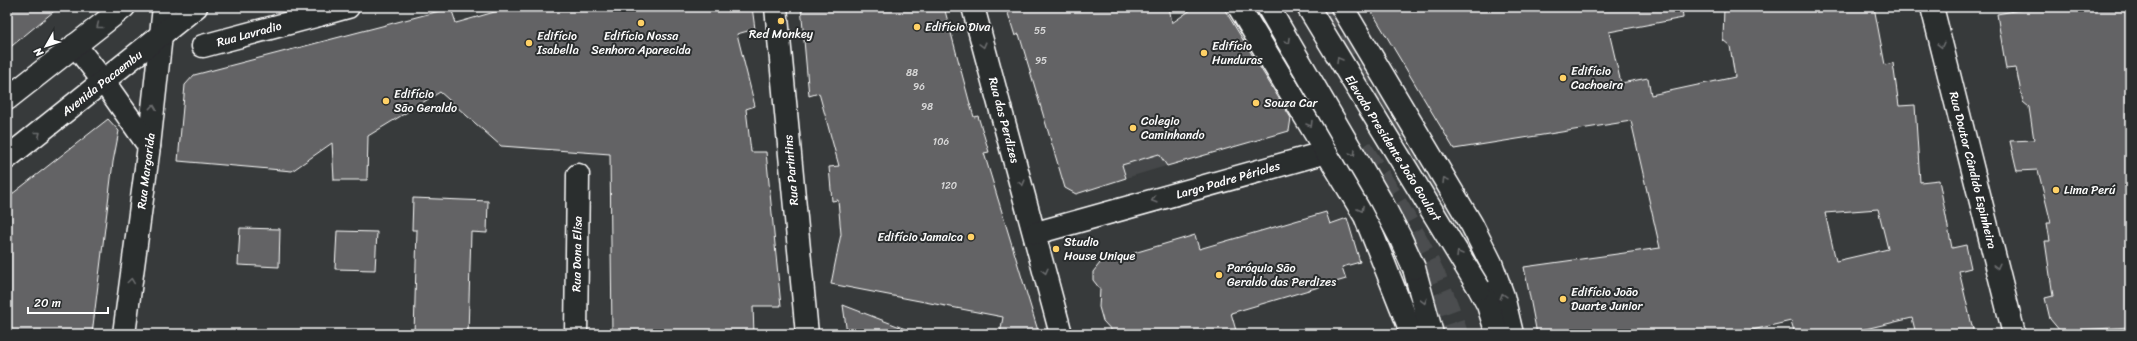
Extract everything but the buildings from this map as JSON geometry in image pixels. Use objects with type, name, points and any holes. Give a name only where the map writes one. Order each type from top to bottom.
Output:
[{"type":"main road","points":[[7,99],[16,87],[75,45],[124,7]]},
{"type":"main road","name":"Rua Margarida","points":[[124,334],[149,146],[164,7]]},
{"type":"main road","name":"Avenida Pacaembu","points":[[7,158],[196,7]]},
{"type":"main road","name":"Rua Lavradio","points":[[203,46],[312,11],[348,7]]},
{"type":"main road","name":"Rua Parintins","points":[[776,7],[806,334]]},
{"type":"main road","name":"Rua das Perdizes","points":[[973,7],[1036,233]]},
{"type":"main road","points":[[1240,7],[1365,216],[1412,334]]},
{"type":"main road","points":[[1268,7],[1384,207],[1414,268],[1432,334]]},
{"type":"main road","name":"Elevado Presidente João Goulart","points":[[1308,7],[1479,288],[1488,305],[1497,334]]},
{"type":"main road","points":[[1342,7],[1472,226],[1491,263],[1503,296],[1512,334]]},
{"type":"main road","name":"Rua Doutor Cândido Espinheira","points":[[1932,7],[2014,334]]},
{"type":"main road","points":[[75,45],[104,82],[149,146]]},
{"type":"main road","name":"Largo Padre Péricles","points":[[1036,233],[1327,152]]},
{"type":"main road","name":"Rua Dona Elisa","points":[[576,334],[578,175]]},
{"type":"main road","points":[[1036,233],[1061,334]]},
{"type":"shaded area","name":"Colegio Caminhando","points":[[1102,93],[1176,163],[1126,178]]},
{"type":"tunnel","points":[[1325,7],[1443,205],[1463,248]]},
{"type":"tunnel","points":[[1361,148],[1403,215],[1427,261],[1457,334]]},
{"type":"place","name":"Red Monkey","points":[[781,21]]},
{"type":"place","name":"Edifício Nossa Senhora Aparecida","points":[[641,23]]},
{"type":"place","name":"Edifício Diva","points":[[917,27]]},
{"type":"place","name":"Edifício Isabella","points":[[529,43]]},
{"type":"place","name":"Edifício Hunduras","points":[[1204,53]]},
{"type":"place","name":"Edifício Cachoeira","points":[[1563,78]]},
{"type":"place","name":"Edifício São Geraldo","points":[[386,101]]},
{"type":"place","name":"Souza Car","points":[[1256,103]]},
{"type":"place","name":"Colegio Caminhando","points":[[1133,128]]},
{"type":"place","name":"Lima Perú","points":[[2056,190]]},
{"type":"place","name":"Edifício Jamaica","points":[[971,237]]},
{"type":"place","name":"Studio House Unique","points":[[1056,249]]},
{"type":"place","name":"Paróquia São Geraldo das Perdizes","points":[[1219,275]]},
{"type":"place","name":"Edifício João Duarte Junior","points":[[1563,299]]}]
